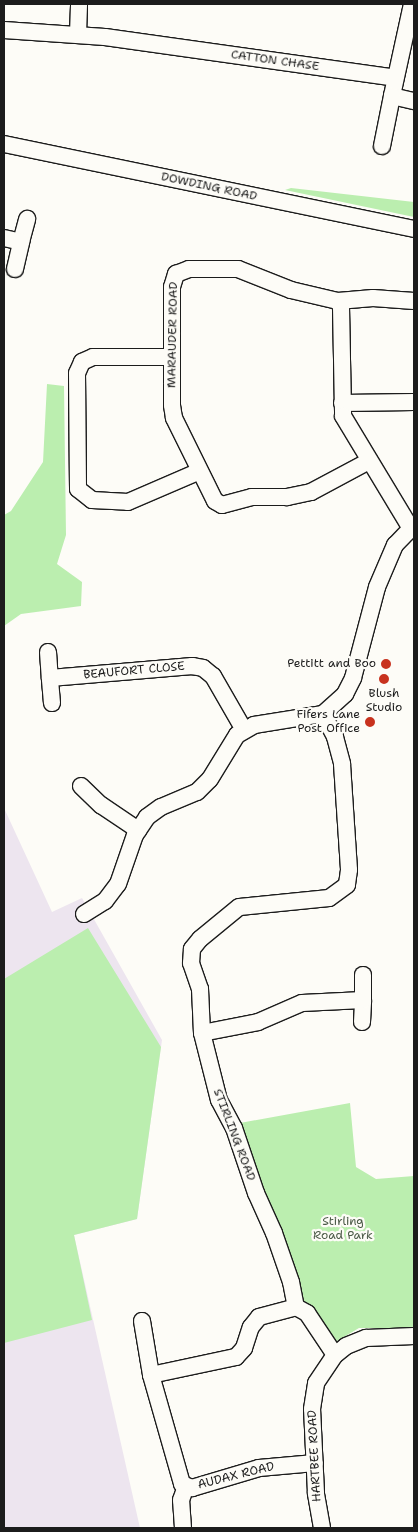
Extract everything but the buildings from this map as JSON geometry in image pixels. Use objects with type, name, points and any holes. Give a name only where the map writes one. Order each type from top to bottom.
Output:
[{"type":"street","points":[[78,34],[79,4]]},
{"type":"street","points":[[382,146],[412,4]]},
{"type":"street","name":"CATTON CHASE","points":[[4,30],[78,34],[395,78]]},
{"type":"street","points":[[392,96],[414,101]]},
{"type":"street","name":"DOWDING ROAD","points":[[4,144],[414,229]]},
{"type":"street","points":[[15,269],[27,219]]},
{"type":"street","points":[[4,238],[21,242]]},
{"type":"street","name":"MARAUDER ROAD","points":[[338,301],[291,290],[238,269],[180,271],[174,277],[172,287],[174,418],[215,501],[222,504],[252,498],[287,497],[310,492],[369,461]]},
{"type":"street","points":[[84,914],[105,901],[118,884],[138,830],[148,817],[162,807],[197,792],[210,779],[229,744],[244,730],[254,724],[323,714],[345,694],[354,678],[377,586],[395,545],[412,526],[348,428],[342,403],[342,307],[338,301],[373,298],[414,300]]},
{"type":"street","points":[[172,357],[93,357],[82,362],[77,373],[78,489],[92,500],[128,502],[200,471]]},
{"type":"street","points":[[342,403],[414,402]]},
{"type":"street","points":[[48,652],[52,703]]},
{"type":"street","name":"BEAUFORT CLOSE","points":[[50,678],[192,666],[203,668],[213,676],[244,730]]},
{"type":"street","name":"STIRLING ROAD","points":[[296,1307],[292,1282],[274,1233],[256,1192],[234,1128],[219,1100],[202,1033],[200,988],[191,963],[192,949],[200,939],[246,905],[329,898],[346,885],[349,870],[342,764],[335,737],[323,714]]},
{"type":"street","points":[[81,786],[97,810],[138,830]]},
{"type":"street","points":[[362,1022],[363,975]]},
{"type":"street","points":[[202,1033],[258,1022],[302,1003],[363,1000]]},
{"type":"street","points":[[151,1375],[236,1357],[244,1348],[251,1327],[259,1318],[296,1307],[307,1313],[335,1355]]},
{"type":"street","name":"AUDAX ROAD","points":[[142,1321],[151,1375],[178,1479],[186,1486],[270,1466],[315,1462]]},
{"type":"street","name":"HARTBEE ROAD","points":[[322,1528],[315,1462],[312,1396],[316,1383],[335,1355],[366,1338],[414,1336]]},
{"type":"street","points":[[183,1528],[181,1500],[186,1486]]},
{"type":"shaded area","points":[[4,808],[52,912],[82,898],[162,1040],[137,1219],[74,1235],[140,1528],[4,1528]]},
{"type":"green space","points":[[291,188],[414,202],[414,217],[285,190]]},
{"type":"green space","points":[[47,384],[64,386],[66,535],[57,564],[82,582],[81,606],[21,614],[4,626],[4,515],[11,511],[43,462]]},
{"type":"green space","points":[[88,928],[161,1047],[137,1219],[74,1235],[92,1320],[4,1343],[4,979]]},
{"type":"green space","name":"Stirling Road Park","points":[[350,1103],[356,1167],[376,1179],[414,1176],[414,1328],[359,1328],[337,1341],[328,1337],[304,1302],[240,1123]]},
{"type":"place","name":"Pettitt and Boo","points":[[386,664]]},
{"type":"place","name":"Blush Studio","points":[[384,679]]},
{"type":"place","name":"Fifers Lane Post Office","points":[[370,722]]}]
